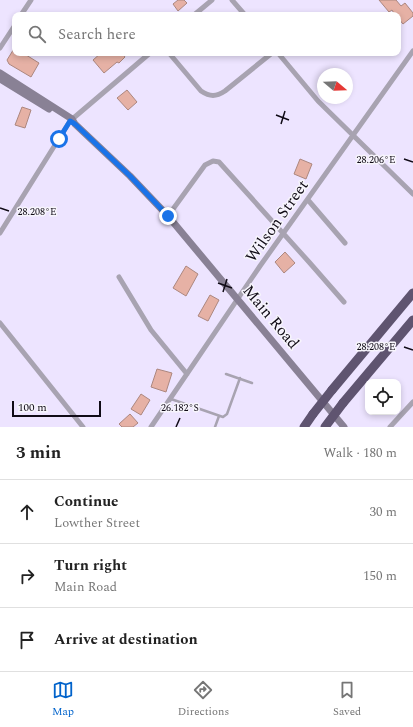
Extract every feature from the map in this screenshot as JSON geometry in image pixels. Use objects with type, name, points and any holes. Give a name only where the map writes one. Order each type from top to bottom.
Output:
[{"type":"highway","points":[[304,427],[332,390],[413,293]]},
{"type":"highway","points":[[325,427],[344,402],[413,320]]},
{"type":"street","points":[[23,12],[31,0]]},
{"type":"street","points":[[198,12],[212,0]]},
{"type":"street","points":[[232,0],[242,12]]},
{"type":"street","points":[[0,48],[12,30]]},
{"type":"street","name":"Wilson Street","points":[[151,427],[260,266],[413,51]]},
{"type":"street","points":[[0,233],[72,121],[147,56]]},
{"type":"street","points":[[172,56],[201,91],[207,95],[213,96],[220,95],[268,56]]},
{"type":"street","points":[[280,56],[318,101],[413,194]]},
{"type":"street","name":"Main Road","points":[[0,73],[72,121],[130,176],[168,216],[344,427]]},
{"type":"street","name":"Main Road","points":[[0,79],[72,121]]},
{"type":"street","points":[[168,216],[202,168],[209,162],[215,161],[222,165],[344,302]]},
{"type":"street","points":[[308,200],[345,242]]},
{"type":"street","points":[[119,277],[151,330],[187,374]]},
{"type":"street","points":[[0,323],[84,427]]},
{"type":"street","points":[[390,427],[413,402]]},
{"type":"lane","points":[[226,374],[252,383]]},
{"type":"lane","points":[[171,399],[223,417],[227,414],[240,378]]},
{"type":"lane","points":[[216,427],[219,416]]},
{"type":"building","points":[[178,0],[184,0],[187,3],[178,11],[173,4]]},
{"type":"building","points":[[379,0],[396,0],[401,6],[405,3],[413,13],[413,16],[403,24],[401,22],[401,12],[393,12],[392,10],[389,12]]},
{"type":"building","points":[[12,52],[12,56],[28,56],[39,63],[31,77],[9,64],[7,60]]},
{"type":"building","points":[[98,56],[125,57],[104,73],[93,60]]},
{"type":"building","points":[[127,90],[137,102],[128,110],[117,98]]},
{"type":"building","points":[[22,107],[31,110],[25,128],[15,125]]},
{"type":"building","points":[[300,159],[312,164],[306,179],[294,174]]},
{"type":"building","points":[[285,252],[295,263],[284,273],[275,262]]},
{"type":"building","points":[[186,266],[198,274],[186,296],[173,288]]},
{"type":"building","points":[[210,295],[219,300],[208,321],[198,316]]},
{"type":"building","points":[[157,369],[172,373],[166,392],[151,387]]},
{"type":"building","points":[[141,394],[150,400],[141,415],[131,409]]},
{"type":"building","points":[[130,414],[138,423],[133,427],[122,427],[119,424]]},
{"type":"route","points":[[59,139],[70,121],[75,124],[130,176],[168,216]]}]
